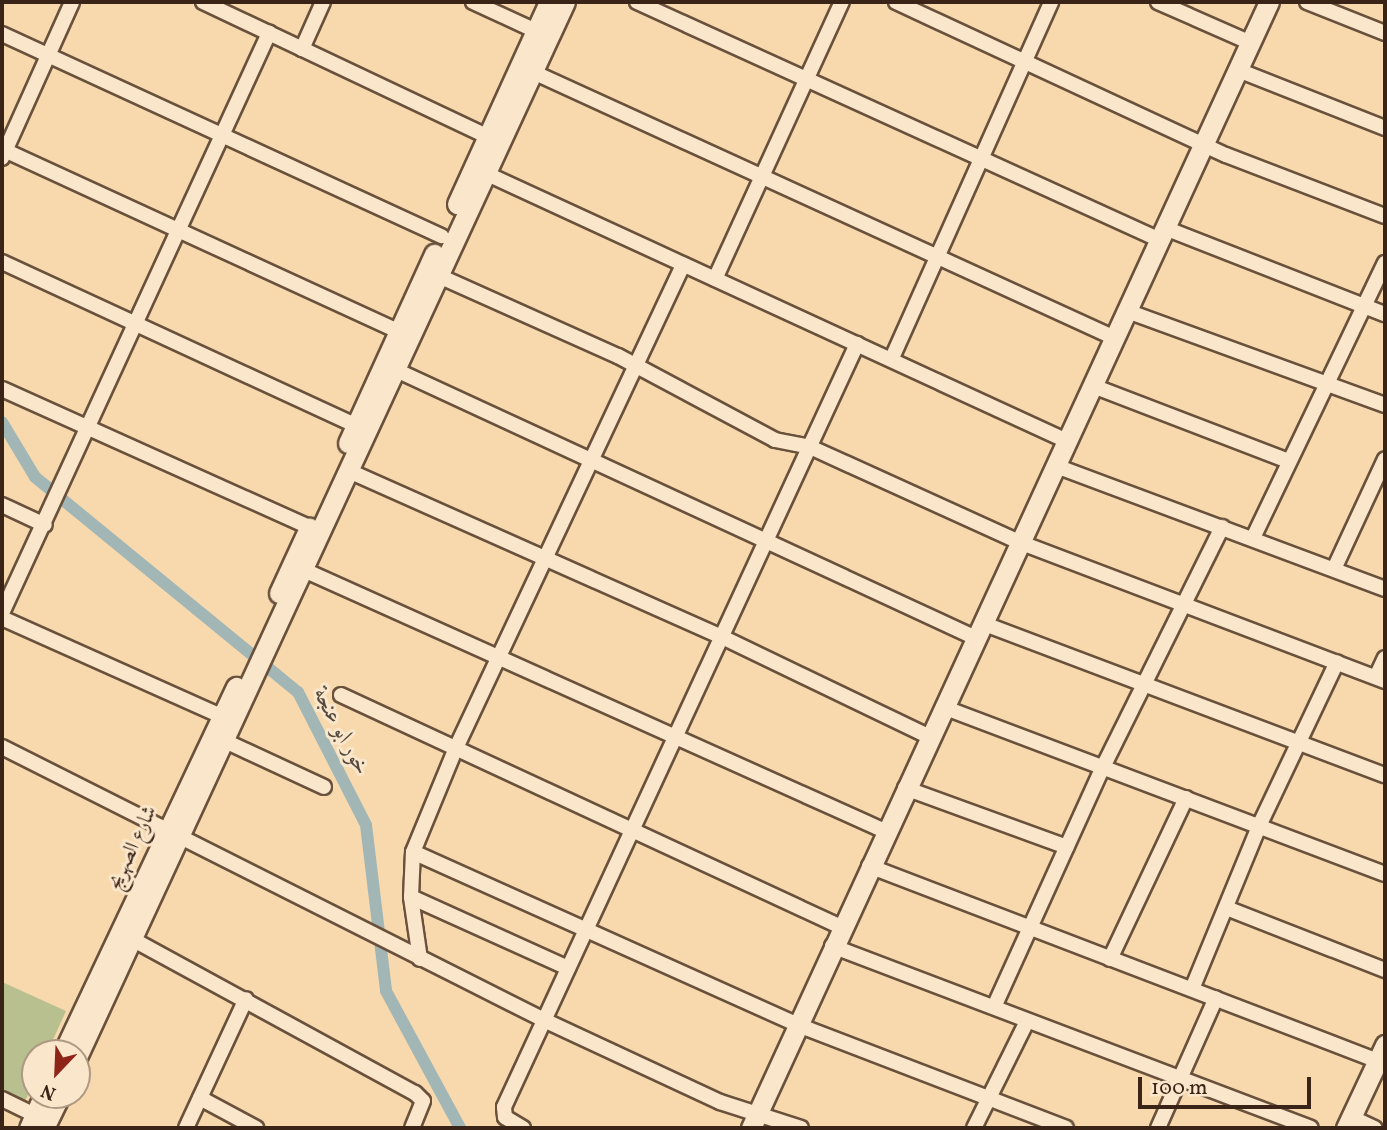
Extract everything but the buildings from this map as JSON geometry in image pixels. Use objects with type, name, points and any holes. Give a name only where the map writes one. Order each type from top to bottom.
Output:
[{"type":"main road","points":[[263,644],[309,527],[549,2]]},
{"type":"main road","points":[[252,667],[304,570],[565,2]]},
{"type":"main road","points":[[755,1121],[928,736],[1056,466],[1269,2]]},
{"type":"main road","name":"شارع الصهريج","points":[[86,1039],[132,939],[221,716],[252,667]]},
{"type":"main road","name":"شارع الصهريج","points":[[70,1039],[174,832],[225,741],[252,667]]},
{"type":"main road","points":[[1349,1123],[1381,1053]]},
{"type":"main road","points":[[36,1124],[48,1109]]},
{"type":"street","points":[[72,2],[3,153],[179,229],[398,331]]},
{"type":"street","points":[[203,2],[488,137]]},
{"type":"street","points":[[302,49],[323,2]]},
{"type":"street","points":[[473,2],[536,31]]},
{"type":"street","points":[[637,2],[981,160],[1162,234],[1385,314]]},
{"type":"street","points":[[715,279],[842,2]]},
{"type":"street","points":[[896,2],[1026,59],[1203,144],[1385,216]]},
{"type":"street","points":[[892,359],[1051,2]]},
{"type":"street","points":[[1158,2],[1251,43]]},
{"type":"street","points":[[1307,2],[1385,33]]},
{"type":"street","points":[[221,716],[2,616],[269,33]]},
{"type":"street","points":[[2,34],[442,236]]},
{"type":"street","points":[[1238,70],[1385,128]]},
{"type":"street","points":[[533,72],[1115,338]]},
{"type":"street","points":[[485,173],[1067,441]]},
{"type":"street","points":[[2,262],[136,327],[355,425]]},
{"type":"street","points":[[1253,538],[1385,263]]},
{"type":"street","points":[[420,959],[411,897],[413,852],[455,750],[638,366],[683,265]]},
{"type":"street","points":[[439,276],[638,366],[756,432],[810,447],[1019,542],[1381,679],[1385,658]]},
{"type":"street","points":[[1128,311],[1385,405]]},
{"type":"street","points":[[523,1128],[505,1117],[504,1107],[857,344]]},
{"type":"street","points":[[396,370],[765,540],[979,630],[1143,683],[1385,775]]},
{"type":"street","points":[[1093,386],[1288,461]]},
{"type":"street","points":[[2,389],[88,430],[309,527]]},
{"type":"street","points":[[1334,569],[1385,459]]},
{"type":"street","points":[[1056,466],[1385,589]]},
{"type":"street","points":[[349,471],[720,636],[928,736]]},
{"type":"street","points":[[2,505],[45,525]]},
{"type":"street","points":[[994,1007],[1103,767],[1222,527]]},
{"type":"street","points":[[304,570],[885,831]]},
{"type":"street","points":[[1192,989],[1228,909],[1260,824],[1337,662]]},
{"type":"street","points":[[341,695],[630,832],[841,927]]},
{"type":"street","points":[[943,707],[1260,824],[1385,874]]},
{"type":"street","points":[[225,741],[324,787]]},
{"type":"street","points":[[2,747],[420,959],[755,1121],[801,1128]]},
{"type":"street","points":[[905,788],[1067,847]]},
{"type":"street","points":[[1110,959],[1186,798]]},
{"type":"street","points":[[413,852],[798,1025],[1066,1128]]},
{"type":"street","points":[[869,866],[1216,999],[1381,1053]]},
{"type":"street","points":[[411,897],[568,968]]},
{"type":"street","points":[[1228,909],[1385,970]]},
{"type":"street","points":[[132,939],[415,1093],[423,1101],[412,1128]]},
{"type":"street","points":[[832,946],[1311,1128]]},
{"type":"street","points":[[186,1128],[246,999]]},
{"type":"street","points":[[1158,1128],[1216,999]]},
{"type":"street","points":[[974,1128],[1027,1020]]},
{"type":"street","points":[[200,1098],[256,1128]]},
{"type":"street","points":[[2,1099],[36,1124]]},
{"type":"street","points":[[1349,1123],[1375,1128]]},
{"type":"green space","points":[[2,982],[66,1011],[53,1039],[21,1039],[21,1099],[2,1090]]},
{"type":"waterway","name":"خور ابو عنجة","points":[[2,422],[35,477],[298,692],[366,825],[386,991],[460,1128]]}]
